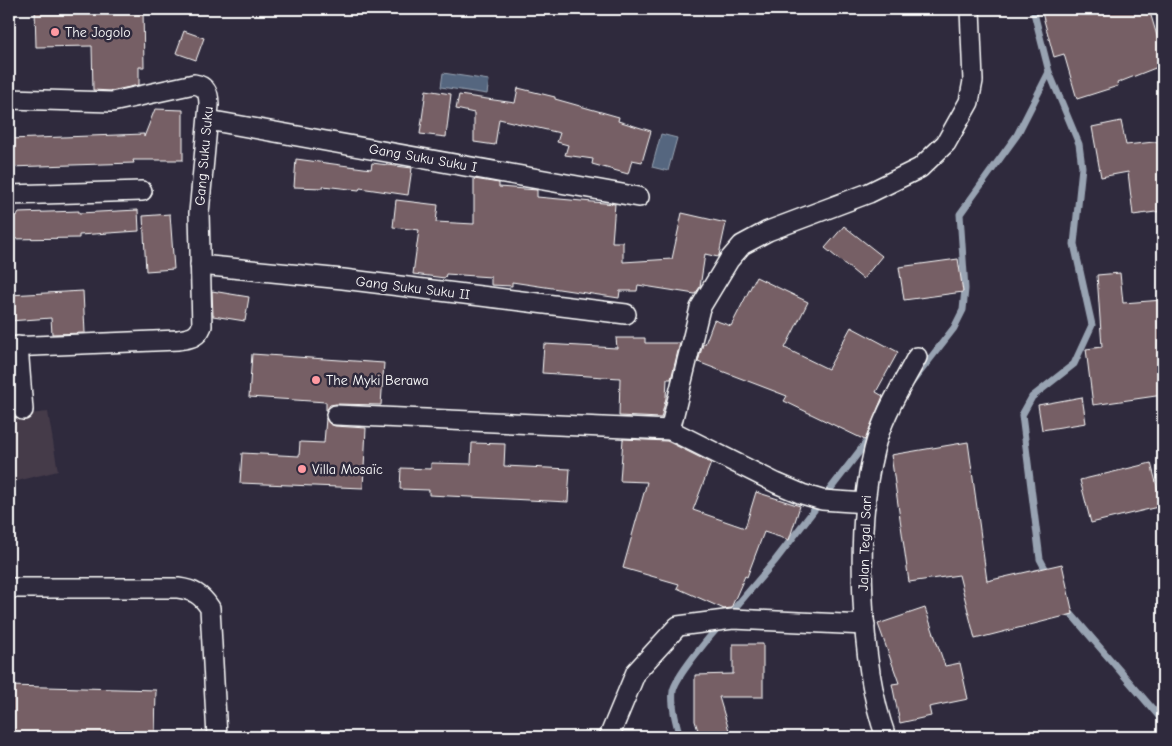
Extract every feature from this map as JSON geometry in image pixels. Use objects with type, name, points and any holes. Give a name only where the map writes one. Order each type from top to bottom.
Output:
[{"type":"street","points":[[670,430],[700,308],[728,260],[742,245],[768,232],[869,193],[920,168],[946,142],[969,102],[973,82],[970,9]]},
{"type":"street","name":"Gang Suku Suku","points":[[9,99],[112,102],[194,84],[206,89],[209,105],[199,213],[202,326],[199,333],[195,337],[178,340],[13,346]]},
{"type":"street","name":"Gang Suku Suku I","points":[[208,120],[639,196]]},
{"type":"street","points":[[9,194],[142,191]]},
{"type":"street","name":"Gang Suku Suku II","points":[[200,265],[343,279],[626,314]]},
{"type":"street","points":[[13,346],[24,410]]},
{"type":"street","name":"Jalan Tegal Sari","points":[[886,737],[875,694],[865,624],[862,571],[866,503],[870,469],[880,431],[917,357]]},
{"type":"street","points":[[336,415],[670,430],[802,494],[822,500],[866,503]]},
{"type":"street","points":[[9,588],[178,588],[191,590],[203,596],[210,608],[217,737]]},
{"type":"street","points":[[609,737],[636,672],[678,626],[733,619],[865,624]]},
{"type":"shaded area","points":[[48,412],[58,471],[9,483],[9,416]]},
{"type":"water","points":[[443,73],[489,80],[487,94],[441,87]]},
{"type":"water","points":[[661,134],[677,138],[668,171],[652,167]]},
{"type":"building","points":[[35,9],[143,9],[144,67],[139,67],[139,85],[111,91],[93,90],[92,46],[36,47]]},
{"type":"building","points":[[1041,9],[1149,9],[1158,39],[1163,38],[1163,65],[1117,83],[1118,86],[1077,99],[1064,54],[1054,57]]},
{"type":"building","points":[[184,31],[204,38],[196,60],[176,53]]},
{"type":"building","points":[[518,88],[555,97],[555,99],[619,117],[618,121],[651,131],[642,162],[632,160],[628,174],[592,164],[593,159],[565,155],[568,145],[557,142],[560,133],[499,119],[495,145],[474,142],[474,113],[456,109],[459,95],[515,103]]},
{"type":"building","points":[[426,90],[451,94],[446,137],[420,134]]},
{"type":"building","points":[[155,109],[183,110],[183,160],[133,160],[134,163],[9,167],[9,139],[144,134],[144,137]]},
{"type":"building","points":[[1121,121],[1126,145],[1163,141],[1163,211],[1133,215],[1128,172],[1101,177],[1092,127]]},
{"type":"building","points":[[296,159],[371,169],[372,163],[412,168],[408,195],[360,188],[359,190],[323,186],[323,188],[294,187]]},
{"type":"building","points":[[474,179],[499,183],[499,187],[537,190],[537,197],[615,204],[612,242],[623,242],[623,262],[672,259],[682,213],[726,223],[719,255],[718,257],[705,254],[700,287],[695,294],[638,285],[637,291],[620,291],[619,298],[512,282],[512,286],[491,285],[491,277],[446,274],[445,278],[413,274],[419,230],[393,227],[396,200],[438,205],[436,222],[474,224]]},
{"type":"building","points":[[138,210],[139,231],[79,235],[79,238],[9,239],[9,216],[18,215],[18,213],[79,211],[79,213]]},
{"type":"building","points":[[170,214],[174,269],[146,271],[143,216]]},
{"type":"building","points":[[844,226],[882,256],[863,279],[825,248]]},
{"type":"building","points":[[958,259],[963,292],[904,300],[899,267]]},
{"type":"building","points":[[1120,273],[1123,303],[1163,300],[1163,395],[1093,405],[1086,349],[1102,347],[1097,275]]},
{"type":"building","points":[[756,277],[808,302],[785,348],[828,369],[851,327],[898,352],[876,392],[883,396],[865,440],[784,401],[787,396],[698,362],[703,344],[705,344],[714,320],[731,326]]},
{"type":"building","points":[[83,291],[85,333],[52,334],[51,318],[9,321],[9,295]]},
{"type":"building","points":[[212,291],[249,297],[245,321],[213,316]]},
{"type":"building","points":[[616,338],[645,338],[645,343],[680,343],[671,379],[667,379],[666,398],[661,418],[619,416],[620,378],[542,373],[544,344],[617,348]]},
{"type":"building","name":"The Myki Berawa","points":[[252,354],[384,363],[381,405],[336,404],[330,405],[326,411],[326,402],[249,397]]},
{"type":"building","points":[[1082,397],[1086,423],[1042,430],[1038,405]]},
{"type":"building","name":"Villa Mosaïc","points":[[326,418],[330,424],[335,426],[366,428],[363,488],[240,483],[242,453],[299,456],[300,442],[324,443]]},
{"type":"building","points":[[623,439],[667,441],[711,463],[693,510],[745,528],[756,492],[800,506],[789,540],[764,532],[747,577],[745,576],[731,608],[724,609],[677,588],[679,584],[623,568],[647,482],[620,481]]},
{"type":"building","points":[[968,442],[987,581],[1062,564],[1073,614],[975,639],[959,575],[909,582],[891,455]]},
{"type":"building","points":[[472,443],[505,444],[504,466],[570,469],[568,502],[429,495],[429,490],[400,489],[401,468],[431,469],[431,463],[471,464]]},
{"type":"building","points":[[1151,463],[1162,506],[1091,523],[1080,480]]},
{"type":"building","points":[[925,608],[945,666],[960,663],[968,699],[929,707],[931,716],[900,723],[892,684],[899,683],[878,624]]},
{"type":"building","points":[[733,644],[763,644],[763,697],[719,697],[731,737],[700,737],[695,721],[695,675],[733,674]]},
{"type":"building","points":[[9,686],[156,690],[155,737],[9,737]]},
{"type":"waterway","points":[[912,382],[954,328],[963,310],[965,289],[960,214],[1017,135],[1049,72],[1033,9]]},
{"type":"waterway","points":[[1049,72],[1079,144],[1082,167],[1074,244],[1092,325],[1074,364],[1032,397],[1022,415],[1040,559],[1049,576]]},
{"type":"waterway","points":[[728,616],[774,562],[872,435]]},
{"type":"waterway","points":[[1066,608],[1163,721]]},
{"type":"waterway","points":[[680,737],[673,708],[675,684],[721,624]]},
{"type":"place","name":"The Jogolo","points":[[55,32]]},
{"type":"place","name":"The Myki Berawa","points":[[316,380]]},
{"type":"place","name":"Villa Mosaïc","points":[[302,469]]}]
